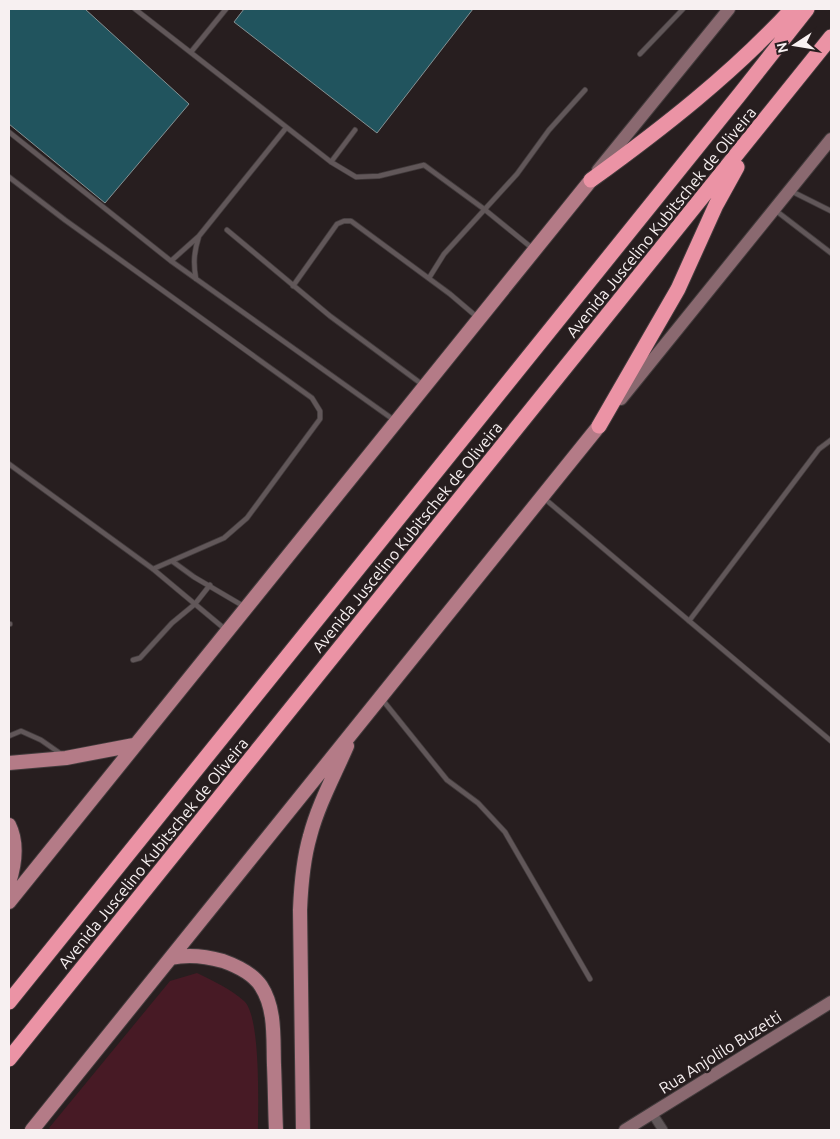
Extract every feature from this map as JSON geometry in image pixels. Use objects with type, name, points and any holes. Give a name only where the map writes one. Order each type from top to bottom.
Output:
[{"type":"highway","points":[[591,180],[706,92],[761,43],[792,9]]},
{"type":"highway","name":"Avenida Juscelino Kubitschek de Oliveira","points":[[9,1002],[807,9]]},
{"type":"highway","name":"Avenida Juscelino Kubitschek de Oliveira","points":[[9,1059],[831,37]]},
{"type":"highway","points":[[599,426],[678,289],[725,188],[760,127]]},
{"type":"main road","points":[[9,902],[729,9]]},
{"type":"main road","points":[[32,1130],[831,139]]},
{"type":"main road","points":[[303,1130],[300,910],[302,879],[310,836],[315,821],[356,728]]},
{"type":"main road","points":[[9,763],[66,758],[134,745]]},
{"type":"main road","points":[[9,825],[15,843],[9,883]]},
{"type":"main road","points":[[195,927],[197,943],[204,956]]},
{"type":"main road","points":[[170,958],[184,955],[204,956],[230,963],[253,977],[261,986],[268,999],[272,1026],[276,1130]]},
{"type":"main road","name":"Rua Anjolilo Buzetti","points":[[625,1130],[831,1002]]},
{"type":"street","points":[[652,1114],[663,1130]]},
{"type":"lane","points":[[135,9],[331,162],[356,177],[379,176],[424,165],[484,209],[534,250]]},
{"type":"lane","points":[[191,52],[226,9]]},
{"type":"lane","points":[[640,54],[683,9]]},
{"type":"lane","points":[[429,278],[444,254],[517,174],[549,130],[585,90]]},
{"type":"lane","points":[[171,261],[199,236],[286,128]]},
{"type":"lane","points":[[331,162],[354,130]]},
{"type":"lane","points":[[9,132],[171,261],[396,422]]},
{"type":"lane","points":[[9,178],[312,398],[320,411],[320,419],[247,518],[224,538],[153,569]]},
{"type":"lane","points":[[790,190],[831,211]]},
{"type":"lane","points":[[774,209],[831,253]]},
{"type":"lane","points":[[293,286],[337,224],[351,221],[429,278],[479,318]]},
{"type":"lane","points":[[227,230],[330,316],[424,386]]},
{"type":"lane","points":[[196,279],[193,265],[194,252],[199,236]]},
{"type":"lane","points":[[689,621],[819,449],[831,440]]},
{"type":"lane","points":[[9,464],[153,569],[227,631]]},
{"type":"lane","points":[[542,496],[831,742]]},
{"type":"lane","points":[[172,561],[246,608]]},
{"type":"lane","points":[[133,660],[140,658],[172,622],[196,604],[210,586]]},
{"type":"lane","points":[[380,697],[448,780],[478,802],[505,832],[590,978]]},
{"type":"lane","points":[[9,736],[21,731],[41,740],[66,758]]},
{"type":"shaded area","points":[[197,973],[233,993],[244,1001],[249,1010],[256,1042],[258,1130],[51,1130],[49,1128],[170,981]]},
{"type":"building","points":[[9,9],[85,9],[189,104],[105,203],[9,124]]},
{"type":"building","points":[[244,9],[473,9],[377,133],[234,22]]}]
